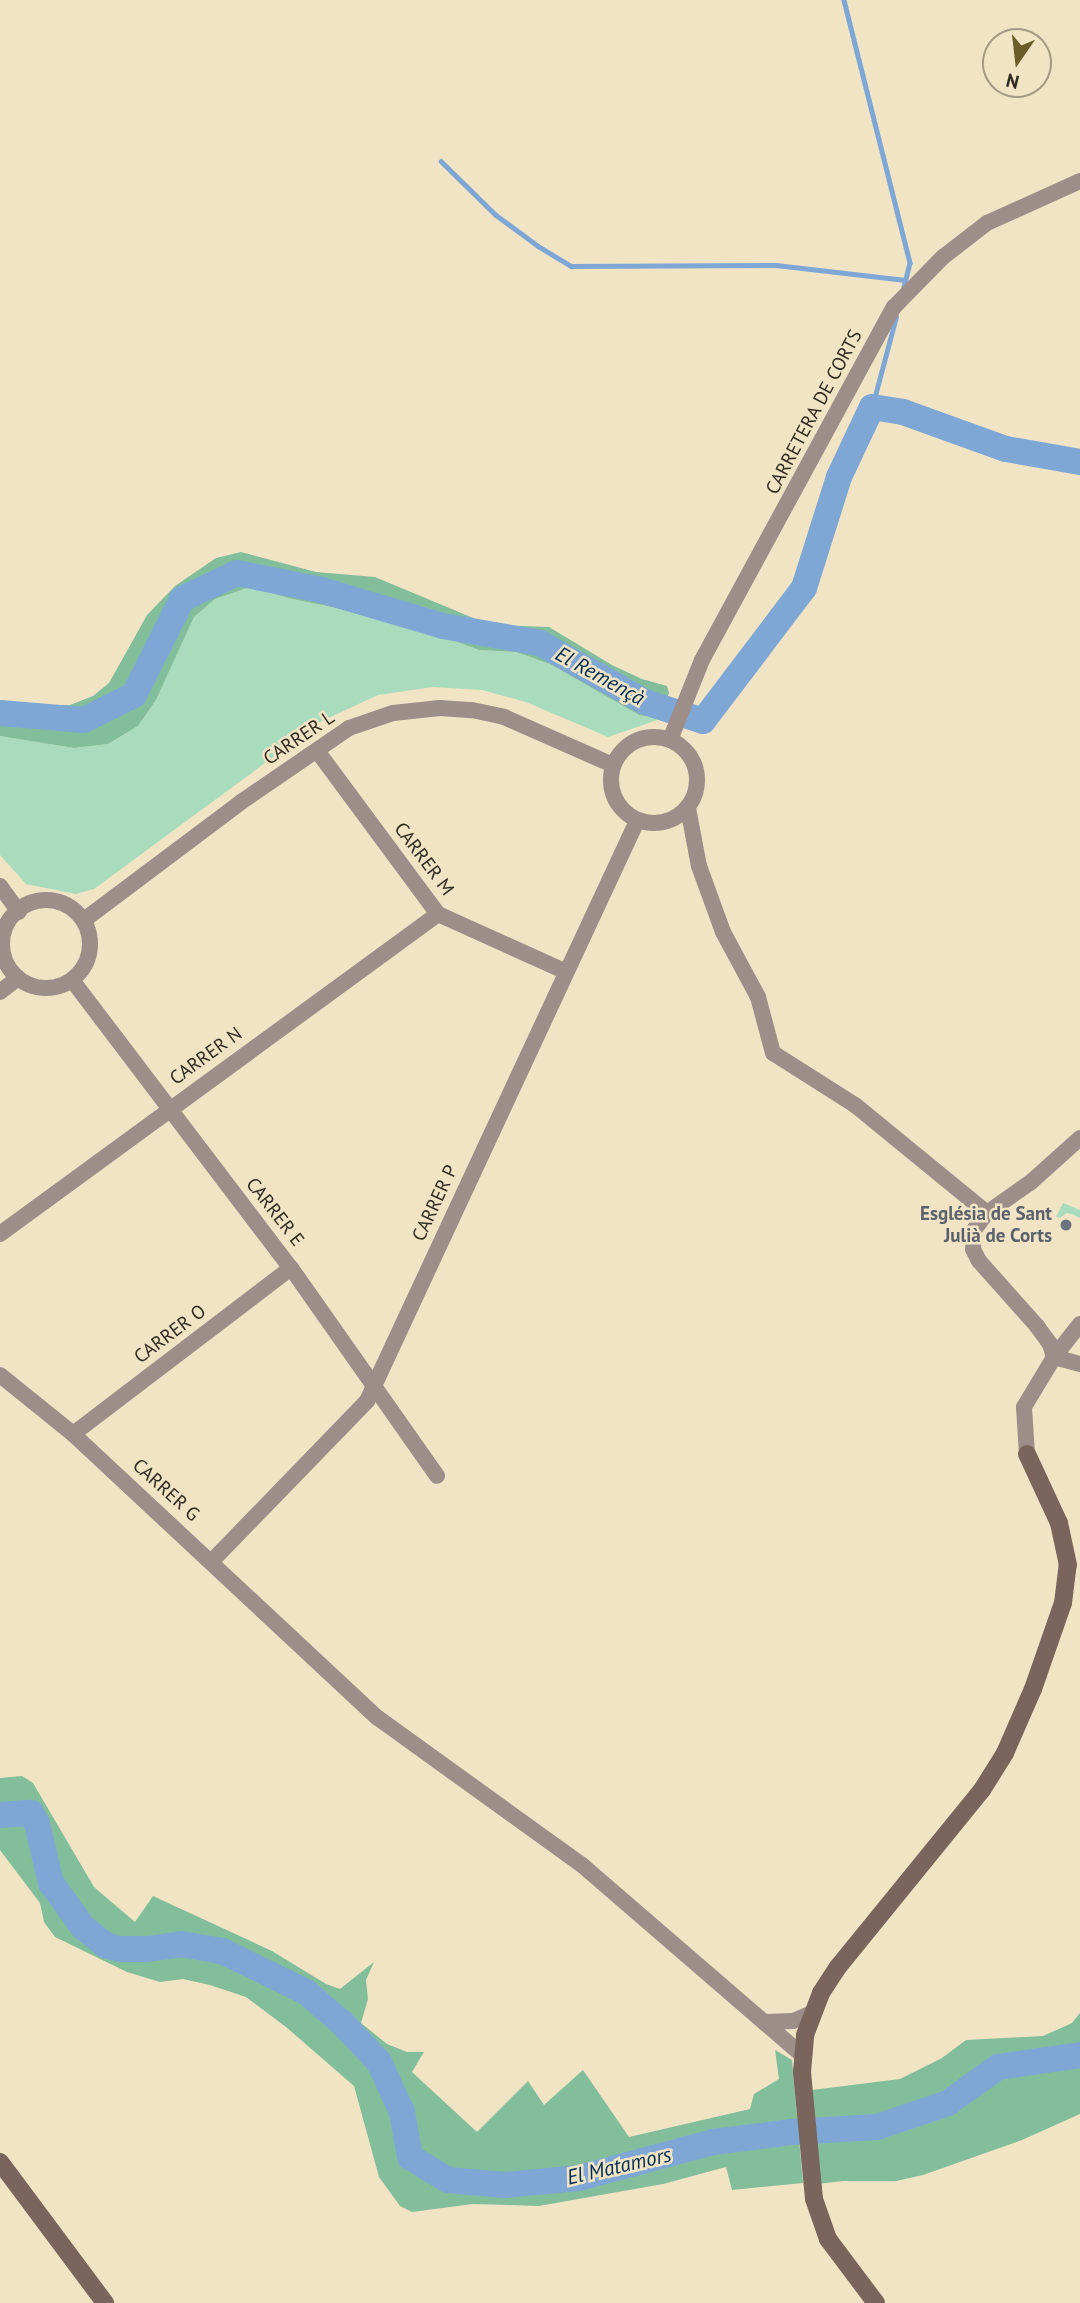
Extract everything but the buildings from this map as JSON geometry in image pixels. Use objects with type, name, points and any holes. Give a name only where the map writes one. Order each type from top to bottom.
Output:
[{"type":"street","name":"CARRETERA DE CORTS","points":[[670,740],[690,687],[894,307],[943,257],[987,223],[1080,180]]},
{"type":"street","name":"CARRER L","points":[[84,920],[241,802],[318,752],[349,728],[393,713],[440,708],[472,710],[504,717],[612,765]]},
{"type":"street","points":[[653,737],[670,740],[683,748],[695,769],[696,793],[688,808],[674,820],[655,824],[636,821],[622,811],[613,797],[610,781],[612,765],[622,750],[636,740],[653,737]]},
{"type":"street","name":"CARRER M","points":[[318,752],[438,914],[564,971]]},
{"type":"street","points":[[688,808],[699,866],[723,932],[758,997],[773,1053],[855,1105],[988,1213]]},
{"type":"street","name":"CARRER P","points":[[212,1561],[368,1401],[564,971],[636,821]]},
{"type":"street","points":[[0,886],[19,912]]},
{"type":"street","points":[[45,900],[67,906],[84,920],[90,937],[89,955],[82,971],[72,980],[51,988],[39,988],[18,978],[2,962],[2,937],[12,916],[30,903],[45,900]]},
{"type":"street","name":"CARRER N","points":[[0,1234],[438,914]]},
{"type":"street","points":[[0,992],[18,978]]},
{"type":"street","name":"CARRER E","points":[[72,980],[291,1268],[437,1476]]},
{"type":"street","points":[[1054,1357],[1050,1344],[1037,1326],[1000,1287],[974,1249],[974,1230],[988,1213],[1031,1182],[1080,1138]]},
{"type":"street","name":"CARRER O","points":[[74,1434],[291,1268]]},
{"type":"street","points":[[876,2303],[828,2239],[812,2185],[802,2064],[812,2013],[838,1967],[982,1790],[1005,1753],[1033,1689],[1063,1603],[1068,1565],[1059,1523],[1027,1454],[1024,1407],[1054,1357],[1080,1324]]},
{"type":"street","points":[[1054,1357],[1080,1364]]},
{"type":"street","name":"CARRER G","points":[[0,1375],[74,1434],[378,1718],[582,1865],[764,2022],[802,2064]]},
{"type":"street","points":[[764,2022],[793,2021],[812,2013]]},
{"type":"street","points":[[0,2162],[105,2303]]},
{"type":"green space","points":[[241,552],[316,572],[375,577],[490,625],[549,627],[612,665],[642,679],[667,686],[669,693],[660,719],[639,715],[550,664],[516,652],[479,650],[401,621],[292,599],[250,587],[215,599],[194,617],[156,700],[138,726],[108,744],[74,748],[0,736],[0,700],[41,706],[70,705],[93,696],[109,683],[147,615],[175,586],[216,558]]},
{"type":"green space","points":[[250,587],[292,599],[401,621],[479,650],[516,652],[550,664],[639,715],[660,719],[608,737],[526,702],[482,690],[433,687],[378,695],[322,721],[94,889],[76,894],[26,884],[0,855],[0,736],[74,748],[108,744],[138,726],[156,700],[194,617],[215,599]]},
{"type":"green space","points":[[1063,1203],[1080,1210],[1080,1218],[1066,1213],[1061,1218],[1056,1217]]},
{"type":"green space","points":[[22,1776],[33,1783],[94,1887],[135,1922],[153,1896],[272,1951],[326,1984],[340,1989],[374,1962],[366,1980],[368,1999],[361,2023],[387,2044],[407,2052],[424,2052],[412,2072],[477,2132],[528,2081],[544,2105],[583,2070],[629,2137],[750,2109],[754,2094],[779,2079],[775,2050],[792,2060],[803,2183],[732,2190],[726,2167],[663,2184],[539,2206],[473,2204],[412,2212],[400,2206],[379,2177],[354,2086],[286,2027],[246,1997],[183,1979],[160,1982],[127,1972],[55,1937],[44,1922],[40,1903],[0,1850],[0,1778]]},
{"type":"green space","points":[[1080,2013],[1080,2114],[1022,2140],[923,2175],[896,2181],[818,2184],[812,2090],[900,2079],[942,2058],[966,2040],[1043,2036],[1072,2023]]},
{"type":"water","points":[[965,2089],[952,2115],[943,2112],[939,2097],[953,2096]]},
{"type":"waterway","points":[[844,0],[910,263],[903,291]]},
{"type":"waterway","points":[[441,161],[496,215],[571,266],[776,265],[905,280]]},
{"type":"waterway","points":[[872,407],[896,317]]},
{"type":"waterway","name":"El Remençà","points":[[0,713],[84,720],[134,695],[182,599],[237,573],[321,590],[443,626],[540,643],[645,702],[703,721],[804,588],[839,477],[872,407],[903,412],[1006,449],[1080,462]]},
{"type":"waterway","name":"El Matamors","points":[[0,1815],[31,1813],[37,1824],[51,1883],[83,1927],[105,1945],[120,1949],[147,1949],[181,1944],[222,1951],[306,1992],[342,2023],[379,2062],[402,2112],[410,2157],[448,2180],[505,2185],[579,2178],[713,2142],[792,2132],[877,2127],[948,2103],[998,2067],[1080,2055]]},
{"type":"place","name":"Església de Sant Julià de Corts","points":[[1066,1225]]}]
